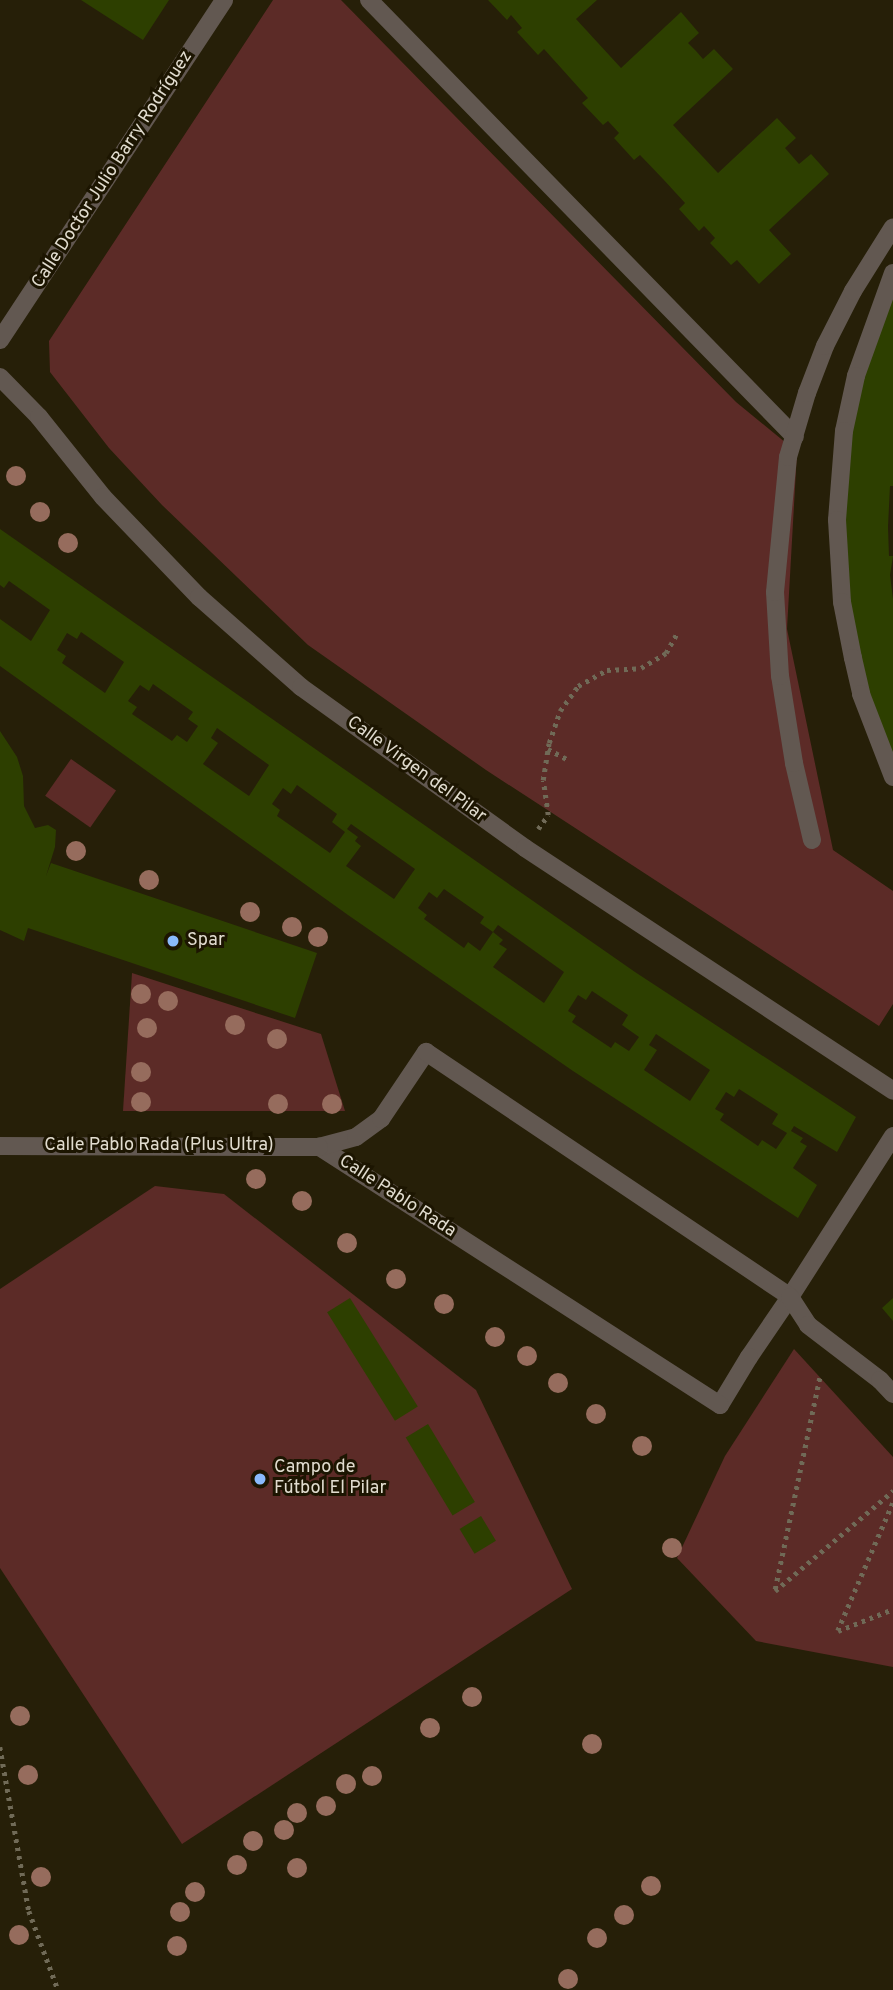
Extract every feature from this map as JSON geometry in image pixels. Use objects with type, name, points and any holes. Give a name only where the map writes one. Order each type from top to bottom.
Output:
[{"type":"street","name":"Calle Doctor Julio Barry Rodríguez","points":[[0,340],[225,0]]},
{"type":"street","points":[[369,0],[795,437]]},
{"type":"street","points":[[812,840],[794,763],[780,676],[775,592],[788,457],[807,393],[825,346],[853,291],[893,227]]},
{"type":"street","points":[[893,273],[856,376],[844,431],[837,520],[842,602],[853,658],[865,705],[893,777]]},
{"type":"street","name":"Calle Virgen del Pilar","points":[[0,377],[39,417],[103,497],[199,597],[301,687],[525,848],[893,1091]]},
{"type":"street","name":"Calle Pablo Rada","points":[[319,1147],[356,1137],[381,1119],[426,1052],[790,1297],[808,1325],[880,1380],[893,1394]]},
{"type":"street","points":[[790,1297],[893,1136]]},
{"type":"street","name":"Calle Pablo Rada (Plus Ultra)","points":[[0,1146],[319,1147]]},
{"type":"street","name":"Calle Pablo Rada","points":[[319,1147],[720,1405],[790,1297]]},
{"type":"path","points":[[525,848],[548,815],[543,780],[548,749],[560,711],[578,686],[607,670],[641,668],[666,653],[678,631]]},
{"type":"path","points":[[548,749],[569,760]]},
{"type":"path","points":[[820,1378],[775,1591],[893,1491]]},
{"type":"path","points":[[893,1503],[838,1630],[893,1609]]},
{"type":"path","points":[[0,1748],[29,1911],[58,1990]]},
{"type":"shaded area","points":[[273,0],[341,0],[736,402],[797,452],[787,629],[833,850],[893,891],[893,1004],[879,1026],[486,770],[308,645],[162,505],[109,448],[50,372],[49,341]]},
{"type":"shaded area","points":[[71,759],[116,791],[90,827],[45,796]]},
{"type":"shaded area","points":[[132,973],[321,1034],[345,1111],[123,1111]]},
{"type":"shaded area","name":"Campo de Fútbol El Pilar","points":[[155,1186],[224,1194],[476,1390],[572,1589],[182,1844],[0,1568],[0,1289]]},
{"type":"shaded area","points":[[794,1349],[893,1457],[893,1667],[756,1641],[677,1558],[725,1456]]},
{"type":"building","points":[[81,0],[169,0],[143,40]]},
{"type":"building","points":[[488,0],[597,0],[576,19],[621,68],[681,12],[699,33],[688,43],[703,59],[714,49],[733,69],[673,125],[718,173],[777,118],[796,138],[785,148],[799,164],[811,154],[829,174],[769,230],[791,254],[759,284],[737,260],[731,265],[710,243],[715,238],[704,226],[699,231],[679,209],[685,203],[663,179],[640,155],[634,160],[614,138],[619,133],[608,121],[603,125],[582,103],[588,98],[544,49],[538,55],[517,32],[522,28],[511,15],[507,20]]},
{"type":"building","points":[[893,284],[893,486],[890,486],[888,527],[889,556],[893,556],[890,575],[893,599],[893,766],[875,722],[854,640],[842,546],[843,488],[861,375]]},
{"type":"building","points":[[0,529],[635,972],[856,1117],[837,1152],[794,1126],[791,1131],[803,1138],[800,1142],[807,1146],[793,1168],[817,1185],[798,1218],[573,1071],[348,915],[0,666],[0,619],[31,641],[50,610],[9,581],[4,588],[0,585]],"holes":[[[81,632],[124,662],[105,693],[62,663],[66,656],[57,650],[67,633],[77,639]],[[153,684],[193,712],[188,719],[198,726],[187,742],[177,735],[172,741],[132,714],[137,707],[128,701],[140,685],[149,691]],[[217,728],[269,765],[249,796],[203,764],[218,743],[211,738]],[[297,785],[337,814],[332,822],[345,832],[330,853],[277,816],[280,810],[272,804],[283,788],[291,794]],[[351,824],[415,869],[394,899],[346,866],[361,846],[355,841],[358,837],[347,829]],[[444,889],[484,917],[480,923],[493,932],[480,951],[468,942],[464,948],[424,919],[427,915],[418,908],[429,892],[437,898]],[[498,925],[564,972],[544,1003],[493,967],[507,949],[499,944],[503,940],[493,932]],[[592,991],[628,1015],[622,1025],[639,1037],[629,1051],[615,1042],[611,1048],[572,1022],[576,1016],[568,1011],[578,995],[586,1000]],[[656,1034],[710,1070],[690,1101],[644,1070],[657,1050],[649,1045]],[[739,1089],[778,1114],[772,1124],[787,1133],[776,1149],[762,1140],[758,1146],[720,1120],[724,1114],[715,1109],[726,1092],[734,1097]]]},
{"type":"building","name":"Spar","points":[[0,731],[17,757],[23,776],[24,806],[35,828],[48,825],[56,830],[55,847],[46,876],[51,863],[317,953],[295,1018],[28,928],[24,941],[0,930]]},
{"type":"building","points":[[350,1298],[418,1407],[395,1421],[327,1312]]},
{"type":"building","points":[[893,1298],[893,1321],[882,1308]]},
{"type":"building","points":[[428,1424],[475,1502],[453,1515],[406,1437]]},
{"type":"building","points":[[481,1516],[496,1541],[475,1554],[460,1529]]},
{"type":"place","name":"Spar","points":[[173,941]]},
{"type":"place","name":"Campo de Fútbol El Pilar","points":[[260,1479]]}]
